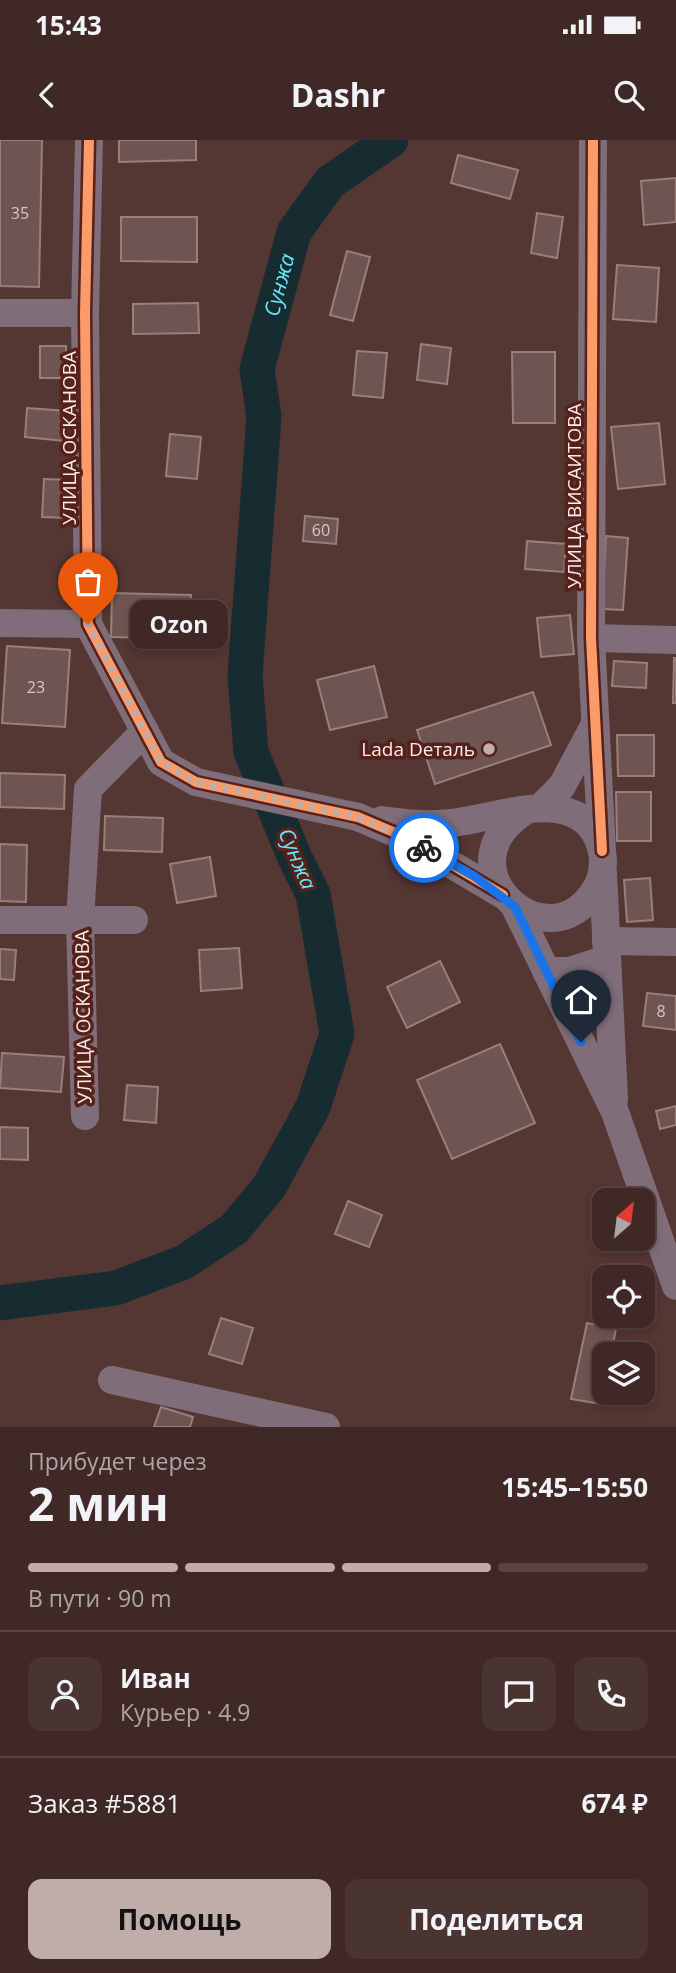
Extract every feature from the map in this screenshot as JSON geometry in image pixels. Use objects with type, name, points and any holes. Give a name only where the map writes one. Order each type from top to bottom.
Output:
[{"type":"street","name":"УЛИЦА ОСКАНОВА","points":[[89,140],[85,313],[88,624],[161,762],[196,782],[358,817]]},
{"type":"street","name":"УЛИЦА ВИСАИТОВА","points":[[593,140],[591,638],[615,1112]]},
{"type":"street","points":[[0,313],[85,313]]},
{"type":"street","points":[[0,622],[88,624]]},
{"type":"street","points":[[591,638],[676,640]]},
{"type":"street","points":[[596,724],[562,786],[505,827],[493,848],[493,873],[547,971],[615,1112],[674,1271]]},
{"type":"street","name":"УЛИЦА ОСКАНОВА","points":[[85,1116],[80,920],[88,789],[145,730]]},
{"type":"street","points":[[533,809],[565,810],[586,822],[597,836],[603,860],[590,898],[578,909],[562,916],[546,918],[529,915],[405,837],[358,817],[449,824],[533,809]]},
{"type":"street","points":[[0,920],[134,920]]},
{"type":"street","points":[[547,971],[569,971],[607,950],[676,942]]},
{"type":"street","points":[[112,1381],[326,1427]]},
{"type":"building","points":[[0,140],[42,140],[39,287],[0,286]]},
{"type":"building","points":[[119,140],[196,140],[196,160],[119,162]]},
{"type":"building","points":[[458,155],[518,170],[510,199],[451,183]]},
{"type":"building","points":[[676,178],[676,222],[644,225],[641,181]]},
{"type":"building","points":[[537,213],[563,217],[557,258],[531,253]]},
{"type":"building","points":[[121,217],[197,217],[197,262],[121,261]]},
{"type":"building","points":[[347,251],[370,257],[353,321],[330,315]]},
{"type":"building","points":[[617,265],[659,268],[656,322],[613,319]]},
{"type":"building","points":[[198,303],[199,333],[133,334],[133,304]]},
{"type":"building","points":[[421,344],[451,348],[447,384],[417,380]]},
{"type":"building","points":[[40,346],[66,346],[66,378],[40,378]]},
{"type":"building","points":[[357,351],[387,353],[383,398],[353,395]]},
{"type":"building","points":[[512,352],[555,352],[555,423],[513,423]]},
{"type":"building","points":[[27,408],[67,411],[64,441],[25,437]]},
{"type":"building","points":[[659,423],[665,484],[618,489],[611,427]]},
{"type":"building","points":[[170,434],[201,437],[197,479],[166,476]]},
{"type":"building","points":[[44,479],[69,480],[67,518],[42,517]]},
{"type":"building","points":[[305,516],[338,519],[336,544],[303,541]]},
{"type":"building","points":[[606,536],[628,538],[623,610],[602,609]]},
{"type":"building","points":[[527,541],[566,544],[564,572],[525,569]]},
{"type":"building","points":[[112,593],[191,595],[190,639],[111,637]]},
{"type":"building","points":[[570,615],[574,654],[541,657],[537,618]]},
{"type":"building","points":[[7,646],[70,650],[65,727],[2,723]]},
{"type":"building","points":[[676,658],[676,703],[673,703]]},
{"type":"building","points":[[614,661],[647,663],[646,688],[612,686]]},
{"type":"building","points":[[374,666],[387,717],[330,730],[317,680]]},
{"type":"building","points":[[533,692],[551,745],[435,784],[417,730]]},
{"type":"building","points":[[617,735],[654,735],[654,776],[618,776]]},
{"type":"building","points":[[0,773],[65,775],[64,809],[0,807]]},
{"type":"building","points":[[616,792],[651,792],[651,841],[617,841]]},
{"type":"building","points":[[105,816],[163,818],[162,852],[104,850]]},
{"type":"building","points":[[0,844],[27,845],[26,902],[0,901]]},
{"type":"building","points":[[210,857],[216,896],[177,903],[170,864]]},
{"type":"building","points":[[650,878],[653,920],[627,922],[624,880]]},
{"type":"building","points":[[239,948],[242,988],[201,991],[199,950]]},
{"type":"building","points":[[0,949],[16,950],[14,980],[0,979]]},
{"type":"building","points":[[440,961],[460,1002],[407,1028],[387,987]]},
{"type":"building","points":[[647,993],[676,996],[676,1030],[643,1026]]},
{"type":"building","points":[[500,1044],[535,1123],[452,1159],[417,1080]]},
{"type":"building","points":[[2,1053],[64,1057],[61,1092],[0,1088]]},
{"type":"building","points":[[127,1085],[158,1087],[156,1123],[124,1120]]},
{"type":"building","points":[[676,1106],[676,1125],[660,1129],[656,1111]]},
{"type":"building","points":[[0,1127],[28,1128],[28,1160],[0,1159]]},
{"type":"building","points":[[348,1201],[382,1215],[369,1247],[335,1234]]},
{"type":"building","points":[[221,1318],[253,1328],[242,1364],[209,1354]]},
{"type":"building","points":[[587,1323],[592,1324],[592,1328],[616,1329],[613,1342],[592,1342],[592,1402],[571,1399]]},
{"type":"building","points":[[161,1407],[193,1417],[190,1427],[154,1427]]},
{"type":"waterway","name":"Сунжа","points":[[0,1303],[116,1288],[184,1262],[234,1229],[269,1187],[313,1107],[337,1034],[313,894],[251,752],[245,675],[264,417],[257,369],[294,232],[330,182],[391,140]]},
{"type":"cycle path","points":[[89,140],[85,313],[88,624],[161,762],[196,782],[358,817],[405,837],[503,895]]},
{"type":"cycle path","points":[[593,140],[591,638],[602,851]]},
{"type":"way so far","points":[[88,624],[161,762],[196,782],[358,817],[424,848]]},
{"type":"place","name":"Ozon","points":[[88,624]]},
{"type":"place","name":"Lada Dеталь","points":[[489,749]]},
{"type":"route","points":[[424,848],[474,876],[503,895],[515,907],[581,1042]]}]
